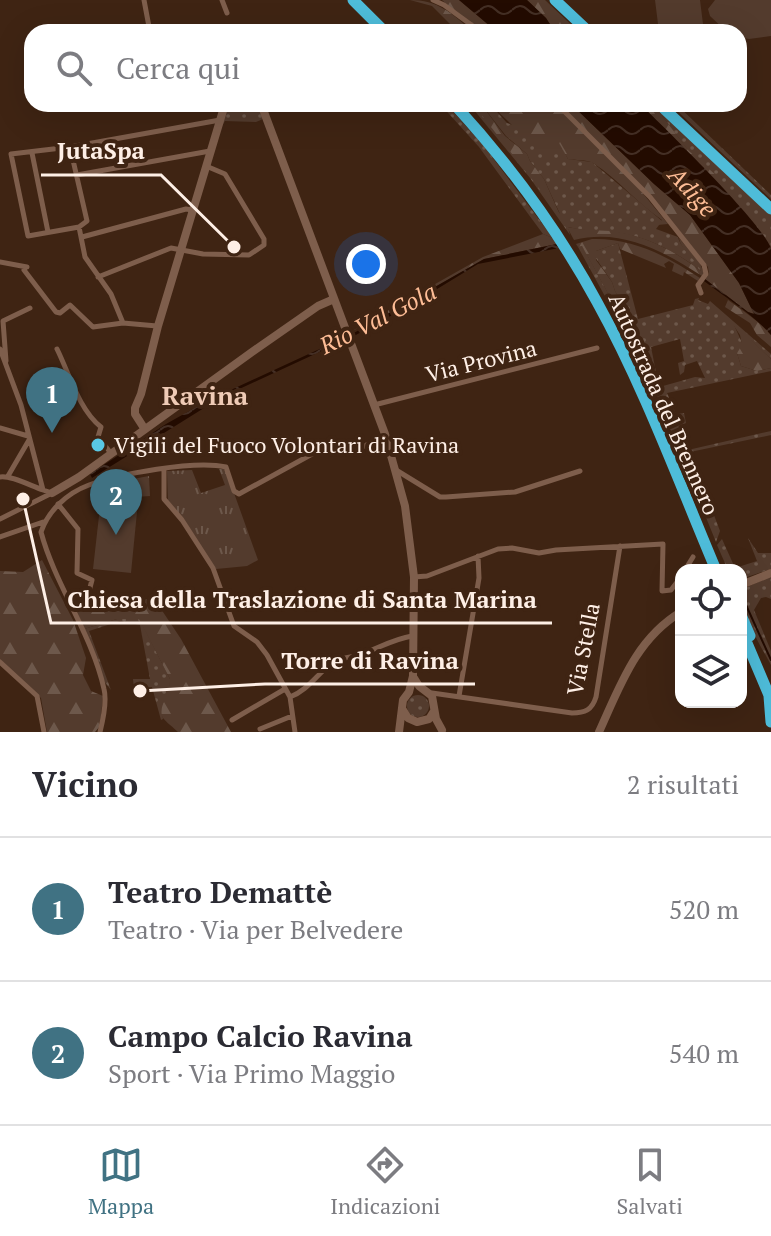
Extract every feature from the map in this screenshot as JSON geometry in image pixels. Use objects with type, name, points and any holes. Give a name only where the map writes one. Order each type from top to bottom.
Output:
[{"type":"highway","points":[[353,0],[377,24]]},
{"type":"highway","points":[[362,0],[385,24]]},
{"type":"highway","points":[[548,0],[574,24]]},
{"type":"highway","points":[[558,0],[581,24]]},
{"type":"highway","name":"Autostrada del Brennero","points":[[461,112],[500,157],[565,243],[618,342],[713,564]]},
{"type":"highway","name":"Autostrada del Brennero","points":[[469,112],[500,148],[605,304],[628,349],[719,564]]},
{"type":"highway","points":[[668,112],[771,209]]},
{"type":"highway","points":[[674,112],[771,203]]},
{"type":"highway","points":[[747,631],[770,693],[771,722]]},
{"type":"highway","points":[[744,636],[770,693]]},
{"type":"street","points":[[144,0],[148,24]]},
{"type":"street","points":[[222,0],[227,13]]},
{"type":"street","points":[[433,0],[470,24]]},
{"type":"street","points":[[144,428],[135,408],[223,112]]},
{"type":"street","points":[[264,112],[385,434],[405,506],[414,577],[413,676],[402,705],[400,732]]},
{"type":"street","points":[[565,112],[650,197],[704,265],[706,275],[698,287],[701,293]]},
{"type":"street","points":[[70,147],[87,221],[79,227],[28,236],[11,156],[221,120]]},
{"type":"street","points":[[77,175],[210,151]]},
{"type":"street","points":[[32,153],[48,232]]},
{"type":"street","points":[[98,277],[157,253],[181,248],[203,254],[249,255],[265,243],[225,174],[206,166]]},
{"type":"street","points":[[82,237],[186,209],[193,210]]},
{"type":"street","points":[[79,227],[81,246],[111,294],[123,323]]},
{"type":"street","points":[[0,262],[24,267],[56,312],[60,313],[70,305],[93,327],[123,323],[158,326]]},
{"type":"street","points":[[100,732],[105,689],[79,620],[44,543],[41,532],[44,522],[50,512],[88,478],[110,452],[274,337],[334,299]]},
{"type":"street","points":[[6,361],[3,321],[30,308]]},
{"type":"street","name":"Via Provina","points":[[374,405],[597,348]]},
{"type":"street","points":[[0,349],[48,492]]},
{"type":"street","points":[[57,349],[76,391],[94,422],[101,427],[98,437],[110,452]]},
{"type":"street","points":[[0,428],[29,438]]},
{"type":"street","points":[[88,478],[164,469],[226,467],[234,491],[239,494],[314,453],[365,446],[385,434]]},
{"type":"street","points":[[8,476],[29,438]]},
{"type":"street","points":[[164,469],[164,499],[213,568],[231,622],[262,647],[290,697],[295,732]]},
{"type":"street","points":[[396,470],[440,497],[515,492],[580,471]]},
{"type":"street","points":[[0,477],[8,476],[48,492]]},
{"type":"street","points":[[0,519],[48,492],[76,486]]},
{"type":"street","points":[[58,504],[78,529],[77,573],[92,580],[88,595],[91,603]]},
{"type":"street","points":[[0,537],[44,522]]},
{"type":"street","points":[[414,577],[427,576],[498,549],[539,553],[663,544],[662,591],[671,590],[675,585]]},
{"type":"street","name":"Via Stella","points":[[409,692],[426,691],[572,713],[587,711],[593,706],[620,546]]},
{"type":"street","points":[[459,696],[479,578],[478,556]]},
{"type":"street","points":[[689,564],[693,557]]},
{"type":"street","points":[[747,582],[769,573]]},
{"type":"street","points":[[599,732],[645,642],[654,631],[675,616]]},
{"type":"street","points":[[290,697],[313,683],[331,663],[412,636]]},
{"type":"street","points":[[0,662],[37,696],[44,732]]},
{"type":"street","points":[[413,676],[426,691],[443,731]]},
{"type":"street","points":[[232,720],[285,689]]},
{"type":"street","points":[[425,721],[445,696]]},
{"type":"street","points":[[402,705],[404,714],[411,721],[425,721],[443,731]]},
{"type":"street","points":[[260,729],[292,715]]},
{"type":"street","points":[[400,732],[411,721]]},
{"type":"green space","points":[[410,0],[428,2],[444,9],[463,24],[450,24],[432,6]]},
{"type":"green space","points":[[442,0],[459,0],[488,24],[471,24]]},
{"type":"green space","points":[[527,0],[545,0],[570,24],[550,24]]},
{"type":"green space","points":[[655,0],[700,0],[703,24],[658,24]]},
{"type":"green space","points":[[715,0],[771,0],[771,36],[747,39],[747,24],[718,24],[708,9]]},
{"type":"green space","points":[[225,112],[260,112],[263,119],[256,122],[225,121],[220,129]]},
{"type":"green space","points":[[447,112],[453,112],[483,145],[553,238],[543,234],[479,147]]},
{"type":"green space","points":[[476,112],[481,113],[560,214],[544,179],[527,154],[506,136],[487,112],[497,112],[507,123],[559,142],[568,159],[592,162],[662,221],[656,229],[678,237],[701,271],[666,248],[636,237],[568,227],[570,235],[530,178]]},
{"type":"green space","points":[[479,112],[487,112],[505,136],[527,154],[544,179],[560,215]]},
{"type":"green space","points":[[498,112],[564,112],[631,179],[668,224],[657,225],[662,220],[593,163],[568,159],[559,143],[550,152],[535,147]]},
{"type":"green space","points":[[568,112],[579,112],[690,215],[739,283],[754,314],[705,279],[709,274],[708,267],[678,229]]},
{"type":"green space","points":[[648,112],[659,112],[689,151],[719,178],[719,185]]},
{"type":"green space","points":[[659,112],[771,212],[771,247]]},
{"type":"green space","points":[[679,112],[684,112],[771,195],[771,199]]},
{"type":"green space","points":[[567,227],[634,236],[669,250],[701,271],[679,238],[700,263],[704,274],[702,276],[641,244],[609,237],[574,240]]},
{"type":"green space","points":[[543,234],[553,238],[557,244],[484,259],[385,316],[352,331],[483,257]]},
{"type":"green space","points":[[592,239],[636,245],[675,262],[700,278],[698,281],[684,272],[683,276],[672,271],[674,264],[669,261],[664,264],[666,268],[620,249],[618,243],[596,251],[596,260],[612,282],[636,328],[669,405],[665,412],[637,346],[582,246],[576,244]]},
{"type":"green space","points":[[618,243],[638,319],[693,305],[699,298],[708,304],[710,301],[771,354],[771,359],[734,325],[743,345],[737,353],[741,366],[757,371],[771,368],[771,371],[667,393],[676,414],[684,413],[686,423],[679,426],[688,450],[771,431],[771,435],[690,452],[720,531],[716,542],[648,375],[578,247],[584,249],[637,346],[665,411],[636,328],[595,257],[596,251]],"holes":[[[680,339],[684,361],[678,363],[680,375],[685,365],[697,361],[705,378],[695,377],[663,386],[656,372],[651,347]]]},
{"type":"green space","points":[[728,300],[771,335],[771,347],[757,335],[750,323],[725,307]]},
{"type":"green space","points":[[730,320],[771,359],[771,368],[757,371],[741,366],[737,353],[742,345],[740,335]]},
{"type":"green space","points":[[225,468],[258,560],[247,566],[216,569],[168,502],[167,471],[192,470],[201,493],[225,485],[219,469]]},
{"type":"green space","points":[[149,476],[150,496],[134,497],[101,490],[101,485]]},
{"type":"green space","points":[[101,498],[138,502],[131,573],[93,569]]},
{"type":"green space","points":[[748,538],[758,553],[771,553],[771,569],[747,577],[747,564],[757,561]]},
{"type":"green space","points":[[722,539],[733,564],[725,564],[717,545]]},
{"type":"green space","points":[[42,560],[73,620],[86,658],[83,675],[91,691],[103,696],[100,726],[95,732],[47,732],[41,698],[0,660],[0,571],[23,572]]},
{"type":"green space","points":[[771,576],[771,599],[761,598],[754,610],[771,651],[771,665],[747,619],[747,587]]},
{"type":"green space","points":[[147,599],[157,603],[181,639],[231,732],[178,732],[164,720],[162,714],[170,679],[139,619],[117,619],[84,629],[74,604],[86,610],[103,610],[111,603]]},
{"type":"green space","points":[[139,618],[170,679],[161,720],[152,687],[134,688],[133,679],[150,679],[140,625],[120,621],[89,631],[111,690],[103,680],[84,629],[117,619]]},
{"type":"green space","points":[[418,695],[426,698],[429,706],[426,714],[418,717],[410,714],[407,706],[410,698]]},
{"type":"water","points":[[459,0],[527,0],[550,24],[488,24]]},
{"type":"water","name":"Adige","points":[[579,112],[648,112],[752,220],[771,249],[771,335],[748,313],[704,281],[754,314],[739,283],[690,215]]},
{"type":"water","points":[[557,244],[559,248],[478,264],[354,336],[220,398],[92,478],[90,474],[207,401],[352,334],[484,259]]},
{"type":"waterway","points":[[747,607],[771,660]]},
{"type":"place","name":"JutaSpa","points":[[234,247]]},
{"type":"place","name":"Teatro Demattè","points":[[52,433]]},
{"type":"place","name":"Vigili del Fuoco Volontari di Ravina","points":[[98,445]]},
{"type":"place","name":"Chiesa della Traslazione di Santa Marina","points":[[23,499]]},
{"type":"place","name":"Campo Calcio Ravina","points":[[116,535]]},
{"type":"place","name":"Torre di Ravina","points":[[140,691]]},
{"type":"district","name":"Ravina","points":[[205,396]]},
{"type":"water label","name":"Rio Val Gola","points":[[378,319]]}]
